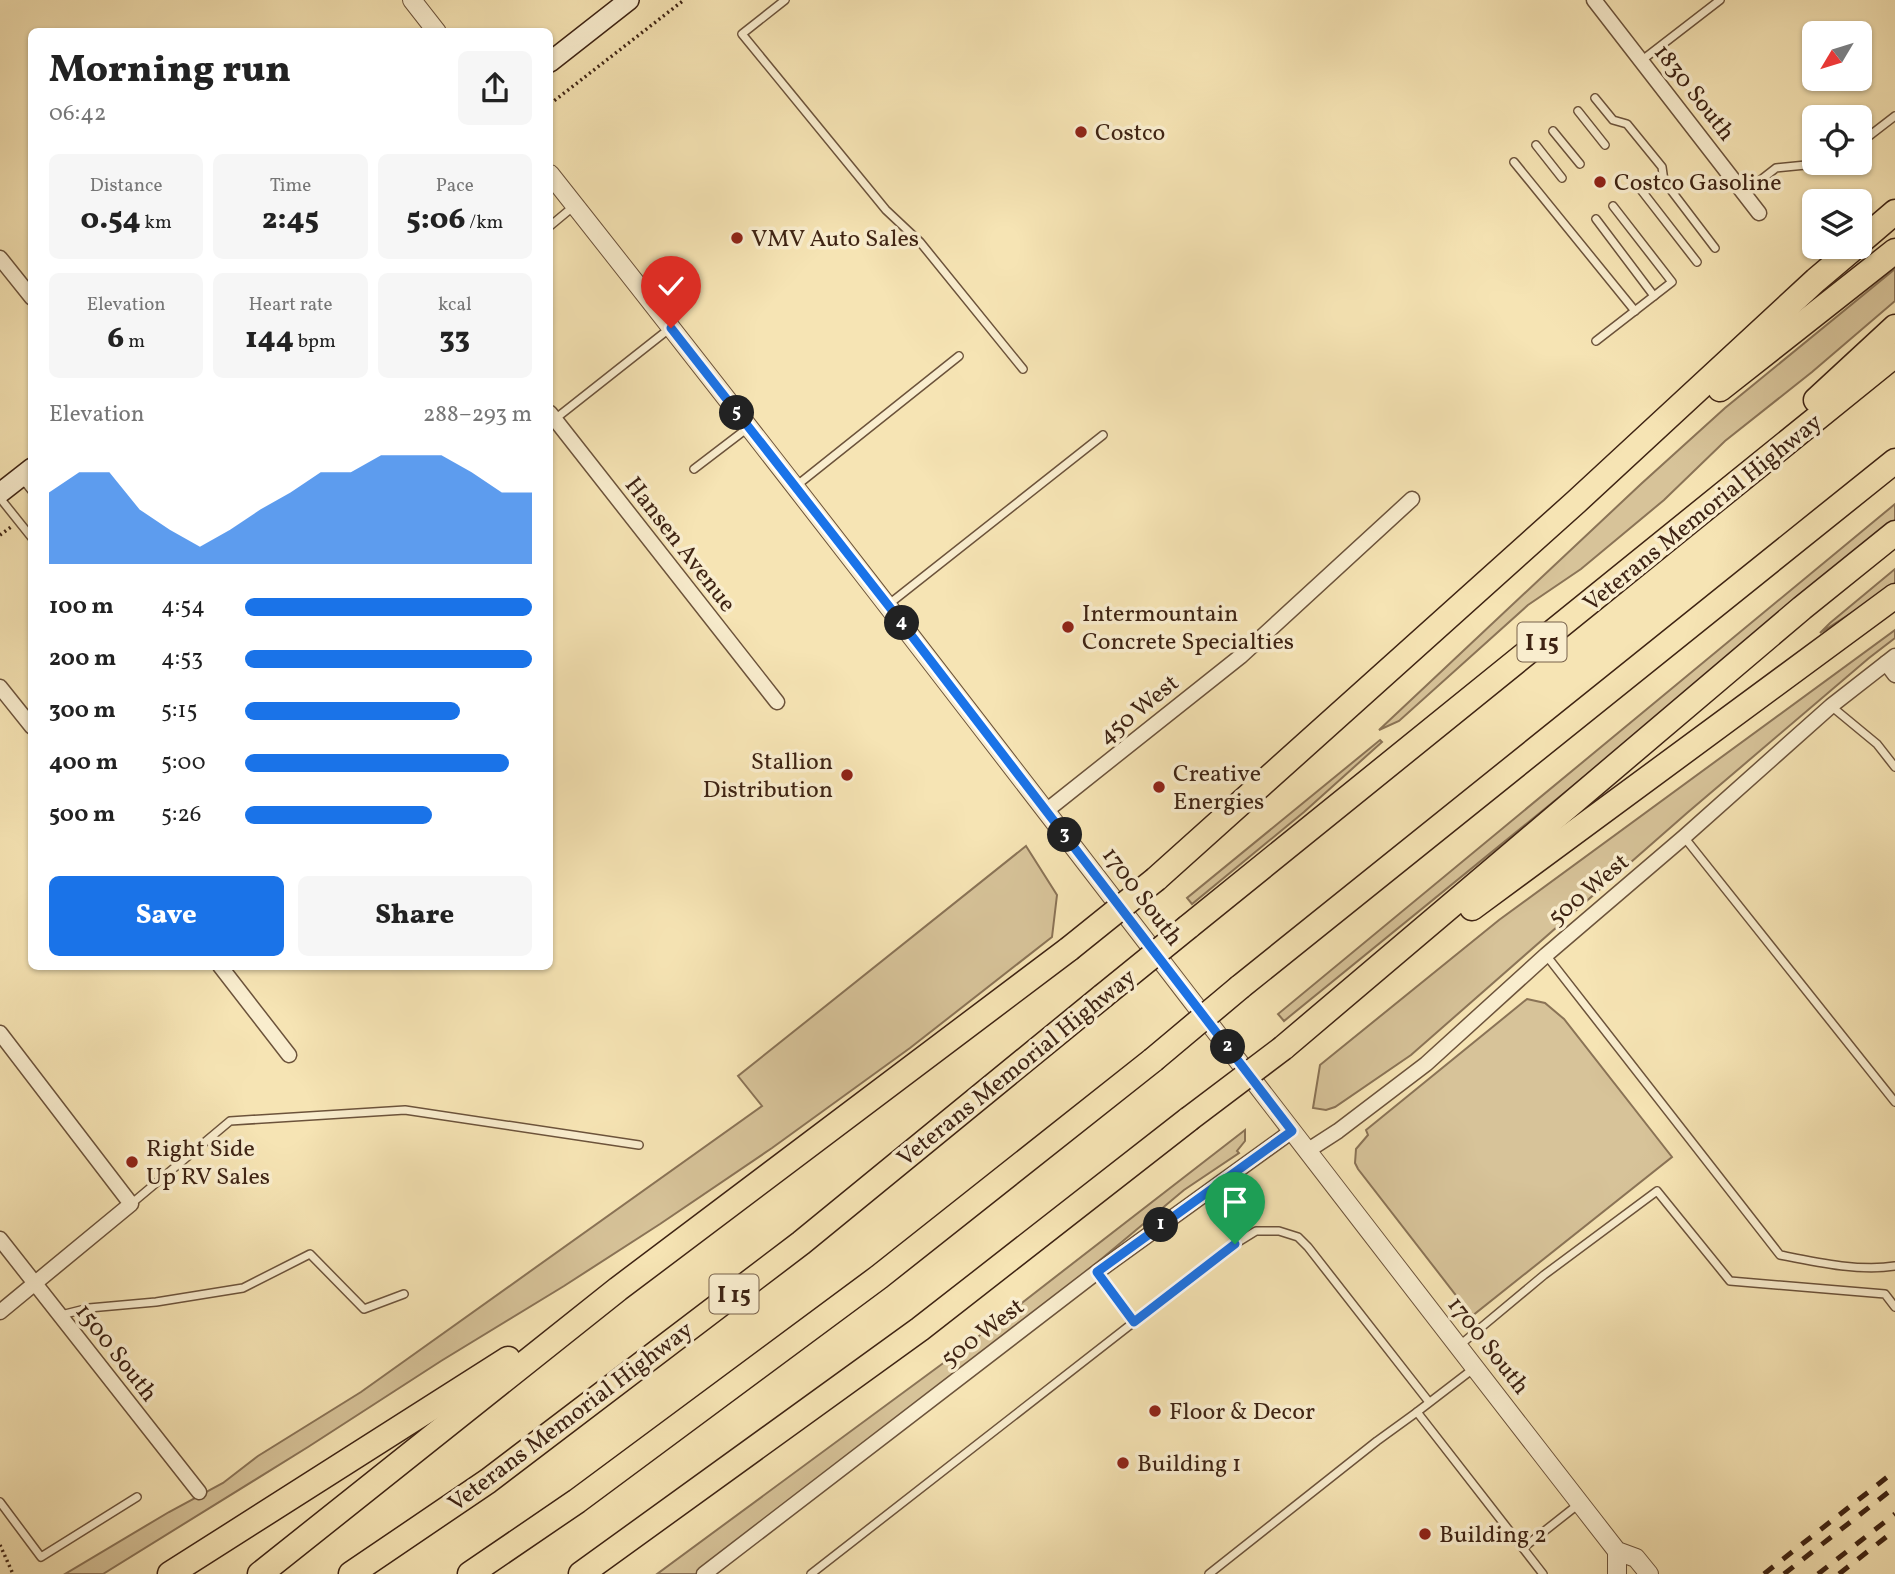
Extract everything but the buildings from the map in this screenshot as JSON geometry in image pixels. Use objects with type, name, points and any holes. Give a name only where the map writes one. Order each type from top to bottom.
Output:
[{"type":"highway","points":[[1872,232],[1895,212]]},
{"type":"highway","points":[[1576,502],[1895,251]]},
{"type":"highway","points":[[260,1574],[618,1289],[1069,949],[1156,879],[1576,502],[1841,259]]},
{"type":"highway","points":[[1634,568],[1895,327]]},
{"type":"highway","name":"Veterans Memorial Highway","points":[[351,1574],[488,1480],[801,1243],[1895,355]]},
{"type":"highway","points":[[470,1574],[577,1502],[879,1278],[1895,461]]},
{"type":"highway","points":[[1283,1048],[1802,608],[1895,533]]},
{"type":"highway","points":[[581,1574],[920,1329],[1283,1048],[1895,596]]},
{"type":"highway","points":[[170,1574],[618,1289]]},
{"type":"main road","points":[[553,60],[629,0]]},
{"type":"main road","points":[[0,495],[28,479]]},
{"type":"street","points":[[412,0],[434,28]]},
{"type":"street","name":"1830 South","points":[[1594,0],[1759,213]]},
{"type":"street","name":"1700 South","points":[[553,178],[796,486],[1617,1551],[1636,1558],[1649,1574]]},
{"type":"street","points":[[0,258],[28,293]]},
{"type":"street","name":"Hansen Avenue","points":[[553,418],[777,702]]},
{"type":"street","name":"450 West","points":[[1046,811],[1241,656],[1412,499]]},
{"type":"street","name":"500 West","points":[[1307,1151],[1338,1131],[1426,1064],[1546,954],[1684,837],[1831,706],[1892,665]]},
{"type":"street","points":[[0,687],[28,722]]},
{"type":"street","points":[[223,970],[289,1055]]},
{"type":"street","points":[[0,1033],[131,1204],[0,1312]]},
{"type":"street","name":"500 West","points":[[704,1574],[1097,1272],[1292,1131]]},
{"type":"street","name":"1500 South","points":[[0,1239],[199,1492]]},
{"type":"street","points":[[1617,1551],[1617,1574]]},
{"type":"lane","points":[[785,0],[742,34],[886,210],[920,242],[1023,369]]},
{"type":"lane","points":[[1642,61],[1720,0]]},
{"type":"lane","points":[[1595,98],[1613,120],[1627,124],[1636,134],[1662,167],[1664,181],[1715,247]]},
{"type":"lane","points":[[1578,111],[1605,145]]},
{"type":"lane","points":[[1872,134],[1895,116]]},
{"type":"lane","points":[[1553,131],[1580,164]]},
{"type":"lane","points":[[1536,145],[1562,178]]},
{"type":"lane","points":[[1514,162],[1635,311]]},
{"type":"lane","points":[[1744,193],[1776,168],[1802,165]]},
{"type":"lane","points":[[1638,186],[1697,262]]},
{"type":"lane","points":[[553,223],[575,205]]},
{"type":"lane","points":[[1596,341],[1672,282],[1613,206]]},
{"type":"lane","points":[[1595,219],[1654,296]]},
{"type":"lane","points":[[553,416],[671,328]]},
{"type":"lane","points":[[796,486],[959,356]]},
{"type":"lane","points":[[694,469],[749,427]]},
{"type":"lane","points":[[888,605],[1103,435]]},
{"type":"lane","points":[[0,495],[28,533]]},
{"type":"lane","points":[[1831,706],[1877,744],[1895,767]]},
{"type":"lane","points":[[1684,837],[1895,1102]]},
{"type":"lane","points":[[1546,954],[1780,1255],[1827,1264],[1884,1268],[1895,1266]]},
{"type":"lane","points":[[131,1204],[230,1121],[405,1110],[639,1145]]},
{"type":"lane","points":[[1458,1346],[1544,1275],[1657,1191],[1730,1281],[1885,1294],[1895,1307]]},
{"type":"lane","points":[[811,1574],[1235,1244],[1256,1231],[1279,1231],[1298,1237],[1429,1402]]},
{"type":"lane","points":[[60,1315],[89,1308],[156,1302],[243,1288],[310,1254],[364,1309],[404,1294]]},
{"type":"lane","points":[[1097,1272],[1134,1322]]},
{"type":"lane","points":[[1209,1574],[1377,1441],[1475,1368]]},
{"type":"lane","points":[[1417,1412],[1543,1574]]},
{"type":"lane","points":[[0,1502],[41,1557],[137,1497]]},
{"type":"lane","points":[[1523,1548],[1580,1503]]},
{"type":"path","points":[[553,102],[684,0]]},
{"type":"path","points":[[0,1545],[13,1574]]},
{"type":"shaded area","points":[[1895,269],[1895,301],[1725,441],[1664,500],[1581,569],[1528,605],[1399,721],[1379,730],[1725,408]]},
{"type":"shaded area","points":[[1895,504],[1895,524],[1284,1021],[1278,1014]]},
{"type":"shaded area","points":[[1895,569],[1895,585],[1820,633],[1830,623]]},
{"type":"shaded area","points":[[1895,630],[1895,638],[1687,813],[1411,1055],[1335,1107],[1326,1110],[1313,1108],[1320,1065],[1499,920]]},
{"type":"shaded area","points":[[1380,740],[1382,742],[1304,812],[1192,904],[1187,898]]},
{"type":"shaded area","points":[[1026,846],[1057,895],[1052,937],[910,1048],[772,1148],[660,1224],[308,1447],[103,1574],[65,1574],[223,1483],[258,1456],[361,1392],[762,1106],[738,1076]]},
{"type":"shaded area","points":[[1527,999],[1545,1003],[1564,1019],[1672,1157],[1472,1316],[1358,1169],[1355,1163],[1356,1149],[1368,1135],[1366,1130]]},
{"type":"shaded area","points":[[1245,1130],[1245,1141],[1237,1151],[1239,1153],[1184,1190],[1081,1276],[700,1574],[657,1574],[961,1350]]},
{"type":"railway","points":[[1764,1574],[1895,1471]]},
{"type":"railway","points":[[1784,1574],[1895,1487]]},
{"type":"railway","points":[[1818,1574],[1895,1514]]},
{"type":"railway","points":[[1839,1574],[1895,1530]]},
{"type":"place","name":"Costco","points":[[1081,132]]},
{"type":"place","name":"Costco Gasoline","points":[[1600,182]]},
{"type":"place","name":"VMV Auto Sales","points":[[737,238]]},
{"type":"place","name":"Intermountain Concrete Specialties","points":[[1068,627]]},
{"type":"place","name":"Stallion Distribution","points":[[847,775]]},
{"type":"place","name":"Creative Energies","points":[[1159,787]]},
{"type":"place","name":"Right Side Up RV Sales","points":[[132,1162]]},
{"type":"place","name":"Floor & Decor","points":[[1155,1411]]},
{"type":"place","name":"Building 1","points":[[1123,1463]]},
{"type":"place","name":"Building 2","points":[[1425,1534]]},
{"type":"route","points":[[671,328],[888,605],[1292,1131],[1097,1272],[1134,1322],[1235,1244]]}]
